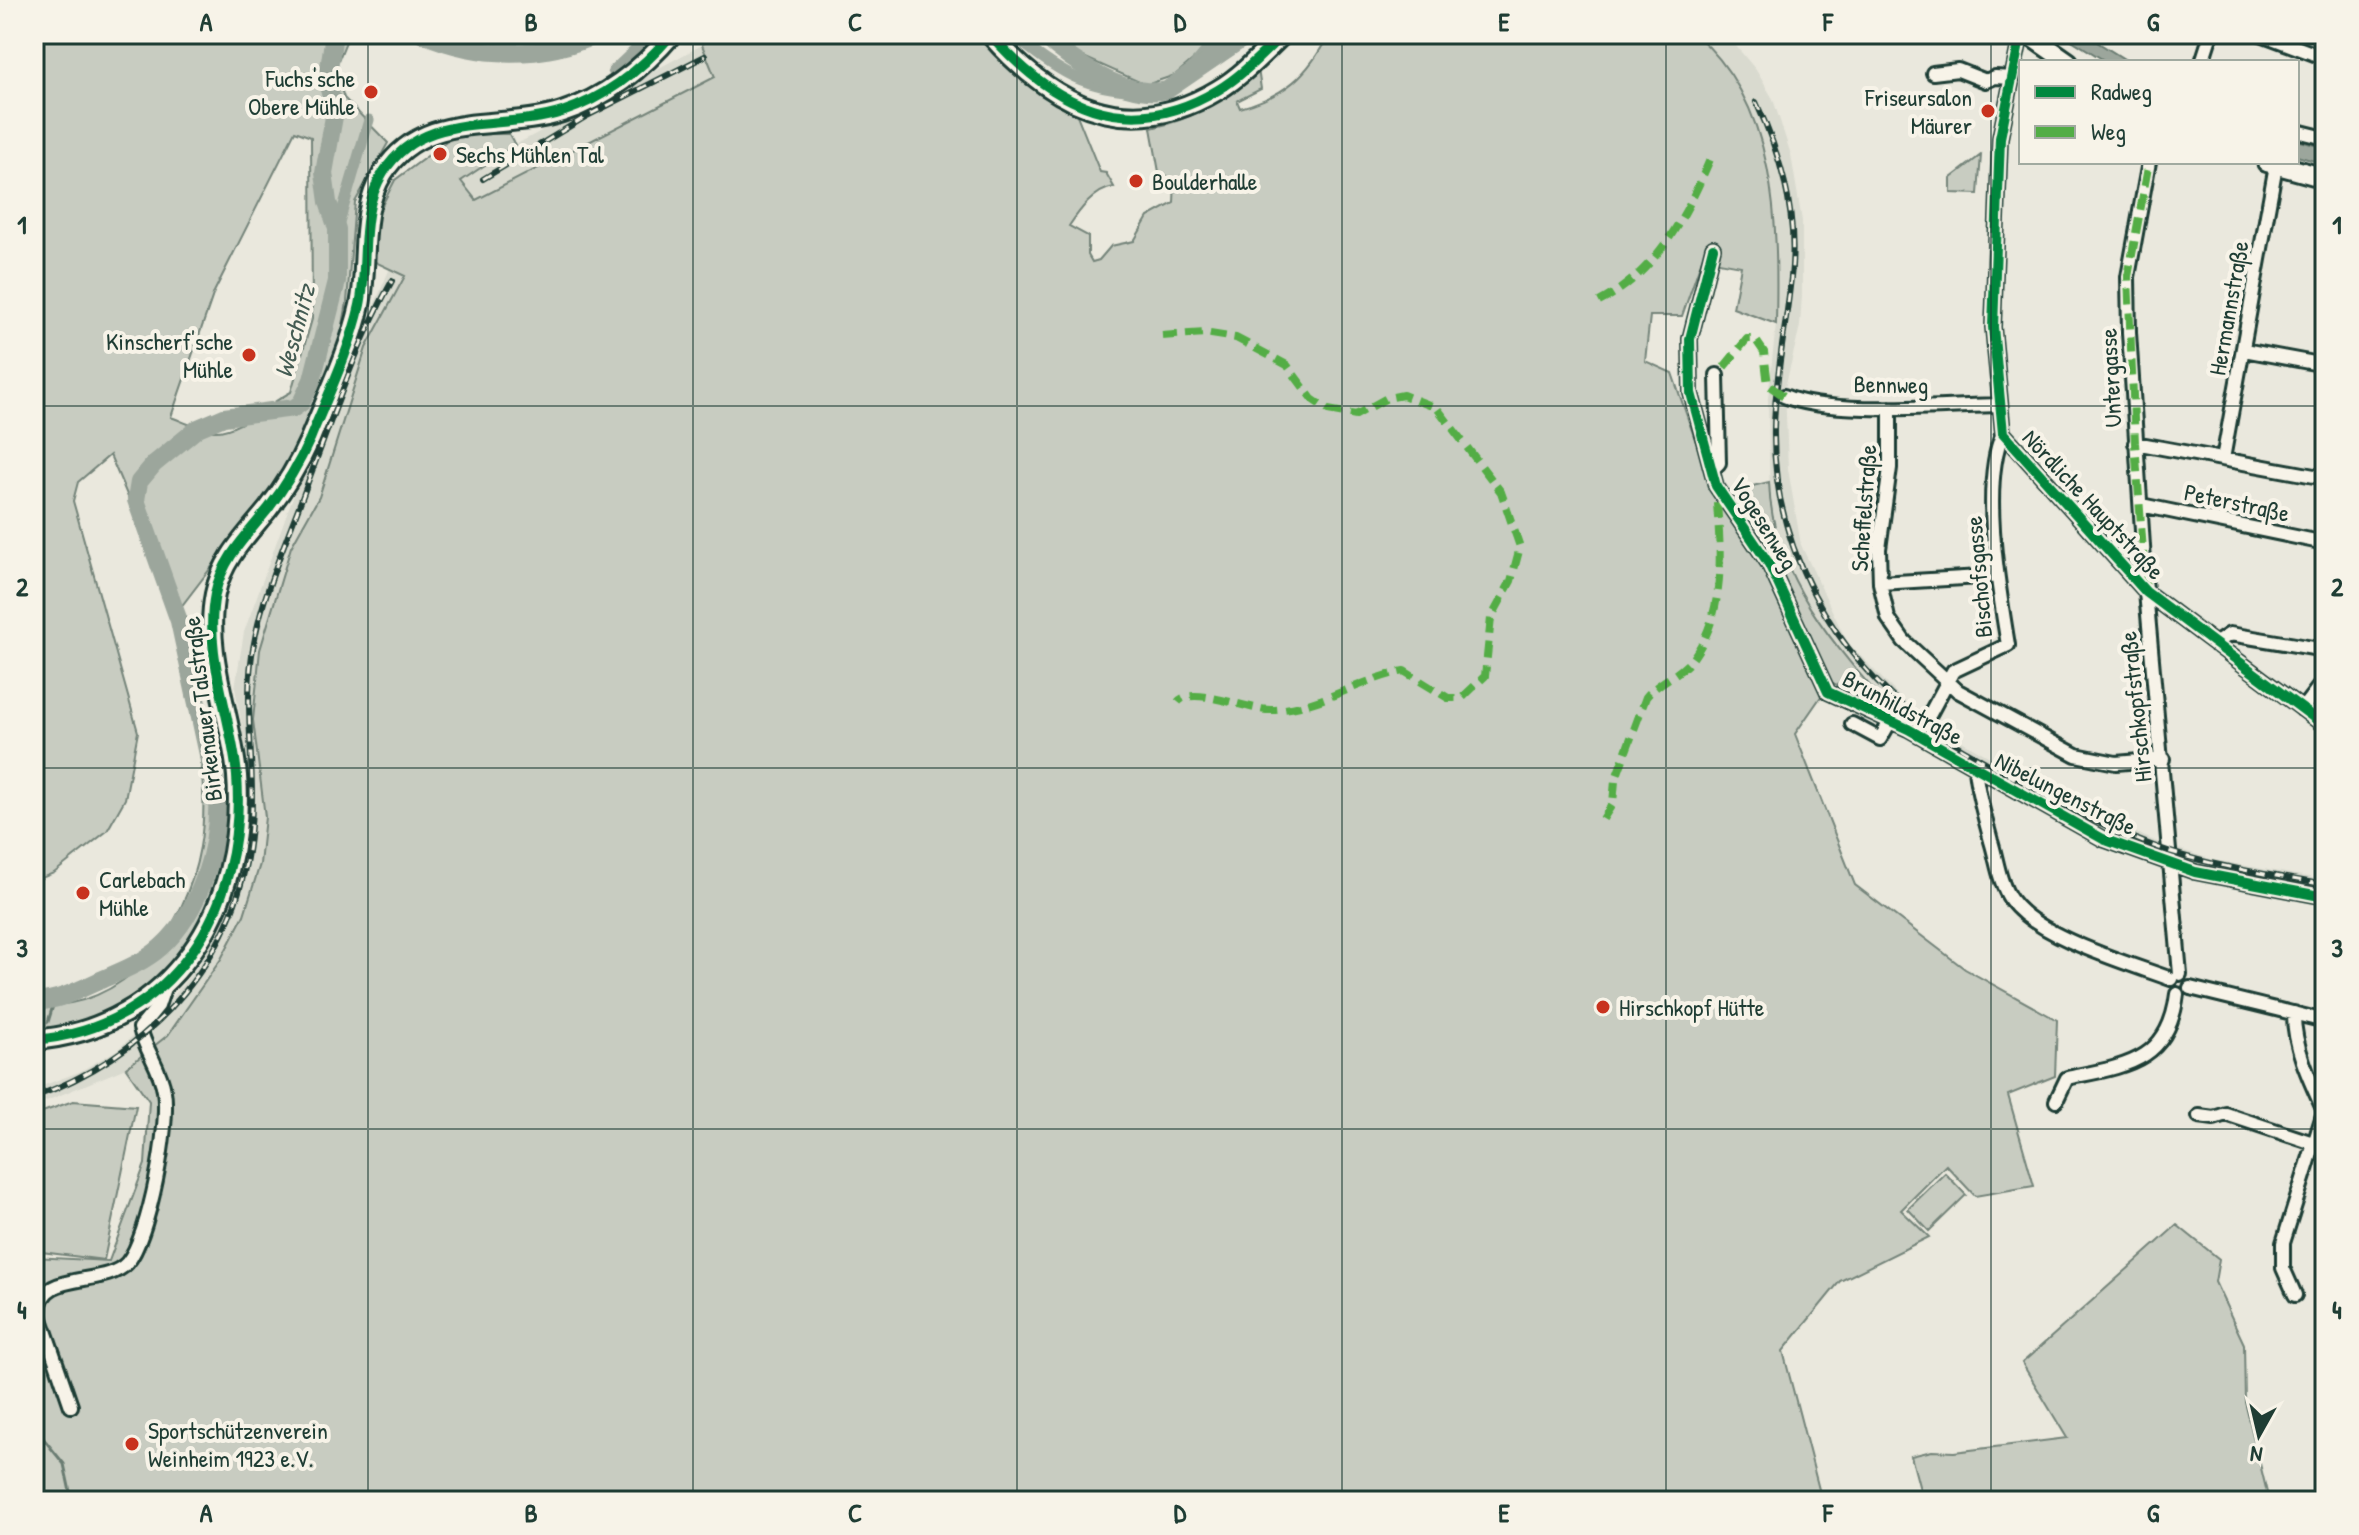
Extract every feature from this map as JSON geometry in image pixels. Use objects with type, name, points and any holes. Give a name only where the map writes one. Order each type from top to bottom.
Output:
[{"type":"main road","name":"Birkenauer Talstraße","points":[[42,1040],[110,1022],[165,985],[190,957],[226,882],[238,821],[234,749],[212,627],[215,593],[227,560],[289,479],[317,420],[359,308],[369,204],[381,177],[407,146],[431,132],[458,125],[537,118],[591,99],[625,79],[672,34]]},
{"type":"main road","points":[[990,34],[1015,62],[1061,98],[1086,109],[1135,116],[1159,114],[1221,89],[1283,34]]},
{"type":"main road","points":[[2028,34],[2065,60]]},
{"type":"main road","points":[[2275,164],[2325,178]]},
{"type":"street","name":"Nördliche Hauptstraße","points":[[2021,34],[2000,138],[1993,327],[2003,433],[2146,592],[2325,726]]},
{"type":"street","points":[[2203,60],[2211,34]]},
{"type":"street","points":[[2261,34],[2325,58]]},
{"type":"street","points":[[1933,73],[1958,70],[1986,81],[1995,77],[2013,78]]},
{"type":"street","points":[[2299,132],[2325,138]]},
{"type":"street","name":"Untergasse","points":[[2146,592],[2135,443],[2128,277],[2149,164]]},
{"type":"street","name":"Hermannstraße","points":[[2223,459],[2244,350],[2271,164]]},
{"type":"street","name":"Vogesenweg","points":[[1713,248],[1690,339],[1691,393],[1716,486],[1744,523],[1775,576],[1799,623],[1818,674]]},
{"type":"street","points":[[2244,350],[2325,365]]},
{"type":"street","points":[[1713,469],[1719,463],[1717,375]]},
{"type":"street","name":"Bennweg","points":[[1784,396],[1825,404],[1890,408],[1998,405]]},
{"type":"street","name":"Scheffelstraße","points":[[1890,408],[1890,468],[1879,549],[1880,583],[1888,618],[1904,641],[1947,682],[2076,755],[2116,763],[2163,759]]},
{"type":"street","name":"Bischofsgasse","points":[[1947,682],[1953,671],[2008,645],[1997,576],[1993,521],[1997,447],[2003,433]]},
{"type":"street","points":[[2135,443],[2325,478]]},
{"type":"street","name":"Peterstraße","points":[[2141,505],[2325,543]]},
{"type":"street","points":[[1880,583],[1997,576]]},
{"type":"street","name":"Hirschkopfstraße","points":[[2146,592],[2172,865],[2175,976]]},
{"type":"street","points":[[2215,644],[2230,634],[2325,650]]},
{"type":"street","name":"Brunhildstraße","points":[[1818,674],[1828,692],[1891,720],[1975,768],[1996,857],[2012,901],[2029,917],[2072,942],[2175,976]]},
{"type":"street","points":[[2302,709],[2325,679]]},
{"type":"street","points":[[1930,714],[1947,682]]},
{"type":"street","name":"Brunhildstraße","points":[[1852,724],[1880,739],[1891,720]]},
{"type":"street","name":"Nibelungenstraße","points":[[1975,768],[2103,839],[2172,865],[2325,897]]},
{"type":"street","points":[[2056,1101],[2067,1078],[2113,1069],[2142,1058],[2164,1039],[2175,1015],[2177,994],[2169,985],[2175,976],[2187,977],[2190,988]]},
{"type":"street","points":[[71,1406],[39,1313],[39,1301],[44,1292],[54,1286],[102,1276],[126,1264],[141,1239],[164,1140],[164,1090],[140,1028],[158,1006],[165,985]]},
{"type":"street","points":[[2177,994],[2190,988],[2325,1021]]},
{"type":"street","points":[[2294,1013],[2294,1026],[2308,1073],[2324,1112],[2283,1243],[2283,1268],[2295,1295]]},
{"type":"street","points":[[2199,1116],[2214,1118],[2226,1114],[2316,1144]]},
{"type":"shaded area","points":[[34,34],[349,34],[335,69],[344,98],[388,143],[355,202],[341,337],[297,449],[275,484],[177,612],[110,455],[78,482],[73,501],[138,732],[125,799],[107,831],[54,873],[34,881]],"holes":[[[295,131],[311,137],[312,319],[291,392],[243,422],[223,430],[203,429],[171,417],[214,292]]]},
{"type":"shaded area","points":[[428,34],[618,34],[545,53],[501,55],[478,52]]},
{"type":"shaded area","points":[[707,34],[975,34],[1035,89],[1077,115],[1100,172],[1106,173],[1114,187],[1094,197],[1069,226],[1088,236],[1088,255],[1092,262],[1099,260],[1111,246],[1134,241],[1148,217],[1174,203],[1175,180],[1159,172],[1151,128],[1182,119],[1209,106],[1258,69],[1261,89],[1237,101],[1240,108],[1270,97],[1294,82],[1313,61],[1329,34],[1695,34],[1722,63],[1743,95],[1758,131],[1767,168],[1776,247],[1776,324],[1733,308],[1741,266],[1702,259],[1682,316],[1650,316],[1645,361],[1672,373],[1696,442],[1723,493],[1769,482],[1781,548],[1794,579],[1829,635],[1894,713],[1831,682],[1795,734],[1855,885],[1965,969],[2057,1020],[2055,1076],[2008,1095],[2034,1186],[1975,1196],[1946,1165],[1901,1210],[1929,1237],[1840,1281],[1783,1351],[1822,1501],[34,1501],[34,1257],[109,1261],[145,1164],[149,1101],[126,1068],[168,1035],[221,959],[244,915],[260,864],[265,817],[253,720],[260,650],[291,547],[319,497],[366,348],[405,276],[373,261],[377,215],[395,180],[457,134],[509,134],[515,145],[461,181],[476,200],[715,77],[702,45]]},
{"type":"shaded area","points":[[1050,34],[1223,34],[1175,75],[1146,85],[1079,55]]},
{"type":"shaded area","points":[[1695,34],[1726,34],[1756,70],[1773,99],[1791,155],[1802,221],[1802,295],[1800,326],[1785,388],[1788,469],[1801,545],[1847,642],[1903,700],[1932,724],[2075,806],[2157,842],[2213,860],[2325,880],[2325,893],[2211,873],[2104,835],[1894,713],[1828,636],[1798,589],[1770,507],[1768,398],[1776,324],[1759,135],[1732,76]]},
{"type":"shaded area","points":[[2062,34],[2084,34],[2126,60],[2104,60]]},
{"type":"shaded area","points":[[702,45],[715,77],[476,200],[461,181],[515,145]]},
{"type":"shaded area","points":[[2299,141],[2325,148],[2325,164],[2299,157]]},
{"type":"shaded area","points":[[1981,155],[1978,194],[1951,193],[1951,178]]},
{"type":"shaded area","points":[[390,268],[405,275],[366,348],[319,497],[291,548],[260,650],[253,720],[265,817],[260,864],[244,915],[221,959],[168,1035],[126,1068],[34,1106],[34,1089],[79,1072],[117,1050],[161,1011],[202,961],[226,916],[243,859],[247,823],[246,749],[235,688],[244,632],[291,502]]},
{"type":"shaded area","points":[[196,712],[220,714],[227,808],[219,870],[197,927],[164,977],[140,997],[96,1017],[34,1034],[34,1005],[67,1004],[97,995],[123,980],[146,960],[181,908],[192,878],[202,830],[202,780]]},
{"type":"shaded area","points":[[73,1101],[136,1106],[104,1260],[34,1251],[34,1115]]},
{"type":"shaded area","points":[[1945,1173],[1966,1195],[1929,1231],[1908,1209]]},
{"type":"shaded area","points":[[2177,1225],[2219,1259],[2215,1282],[2244,1344],[2245,1402],[2269,1501],[1923,1501],[1911,1456],[1932,1451],[1954,1452],[2067,1438],[2022,1363]]},
{"type":"waterway","name":"Weschnitz","points":[[34,1002],[78,991],[134,965],[161,947],[187,916],[205,877],[215,836],[217,796],[179,621],[136,500],[139,482],[154,464],[198,428],[224,417],[294,408],[301,403],[312,380],[337,281],[337,229],[328,202],[324,173],[335,111],[327,82],[334,34]]},
{"type":"waterway","name":"Weschnitz","points":[[423,34],[466,48],[510,53],[554,48],[597,34]]},
{"type":"waterway","points":[[613,71],[652,34]]},
{"type":"waterway","name":"Weschnitz","points":[[1042,34],[1068,56],[1100,76],[1117,84],[1151,91],[1167,90],[1249,34]]},
{"type":"waterway","points":[[1184,78],[1220,34]]},
{"type":"waterway","points":[[1023,43],[1076,78],[1103,87],[1137,91]]},
{"type":"waterway","points":[[337,229],[369,120]]},
{"type":"waterway","points":[[48,1022],[55,999]]},
{"type":"waterway","points":[[34,1427],[64,1464],[72,1501]]},
{"type":"railway","points":[[483,179],[587,116],[705,56]]},
{"type":"railway","points":[[1756,102],[1779,161],[1789,202],[1793,244],[1775,407],[1776,472],[1796,555],[1836,631],[1862,665],[1925,724],[1960,748],[2059,802],[2114,830],[2190,858],[2325,885]]},
{"type":"railway","points":[[34,1097],[77,1078],[117,1054],[153,1026],[184,993],[210,956],[230,916],[244,872],[251,825],[249,689],[258,622],[346,380],[392,281]]},
{"type":"marked path","points":[[1599,302],[1638,275],[1668,240],[1711,157]]},
{"type":"marked path","points":[[2146,592],[2135,443],[2128,277],[2149,164]]},
{"type":"marked path","points":[[1162,336],[1204,333],[1236,338],[1287,365],[1312,399],[1328,410],[1356,415],[1387,398],[1403,395],[1437,408],[1501,492],[1520,547],[1511,581],[1491,618],[1485,676],[1462,698],[1448,698],[1404,671],[1290,708],[1263,709],[1196,696],[1185,697],[1178,702]]},
{"type":"marked path","points":[[1724,367],[1747,339],[1755,339],[1764,352],[1768,385],[1784,396]]},
{"type":"marked path","points":[[1603,819],[1613,803],[1615,781],[1646,697],[1693,658],[1712,619],[1720,555],[1716,490]]},
{"type":"cycle path","points":[[34,1040],[83,1031],[125,1013],[162,986],[191,953],[214,914],[229,871],[237,825],[237,776],[215,662],[212,616],[215,594],[229,559],[286,484],[310,439],[338,373],[360,305],[367,221],[375,188],[383,173],[400,153],[420,139],[441,130],[538,118],[593,99],[636,70],[672,34]]},
{"type":"cycle path","points":[[990,34],[1014,59],[1065,97],[1093,109],[1122,115],[1153,114],[1185,106],[1218,90],[1244,71],[1283,34]]},
{"type":"cycle path","points":[[2021,34],[2000,138],[1993,327],[2003,433],[2146,592],[2325,726]]},
{"type":"cycle path","points":[[1713,248],[1690,339],[1691,393],[1716,486],[1769,564],[1828,692],[1908,729],[2103,839],[2195,872],[2325,897]]},
{"type":"place","name":"Fuchs'sche Obere Mühle","points":[[371,92]]},
{"type":"place","name":"Friseursalon Mäurer","points":[[1988,111]]},
{"type":"place","name":"Sechs Mühlen Tal","points":[[440,154]]},
{"type":"place","name":"Boulderhalle","points":[[1136,181]]},
{"type":"place","name":"Kinscherf'sche Mühle","points":[[249,355]]},
{"type":"place","name":"Carlebach Mühle","points":[[83,893]]},
{"type":"place","name":"Hirschkopf Hütte","points":[[1603,1007]]},
{"type":"place","name":"Sportschützenverein Weinheim 1923 e.V.","points":[[132,1444]]}]
